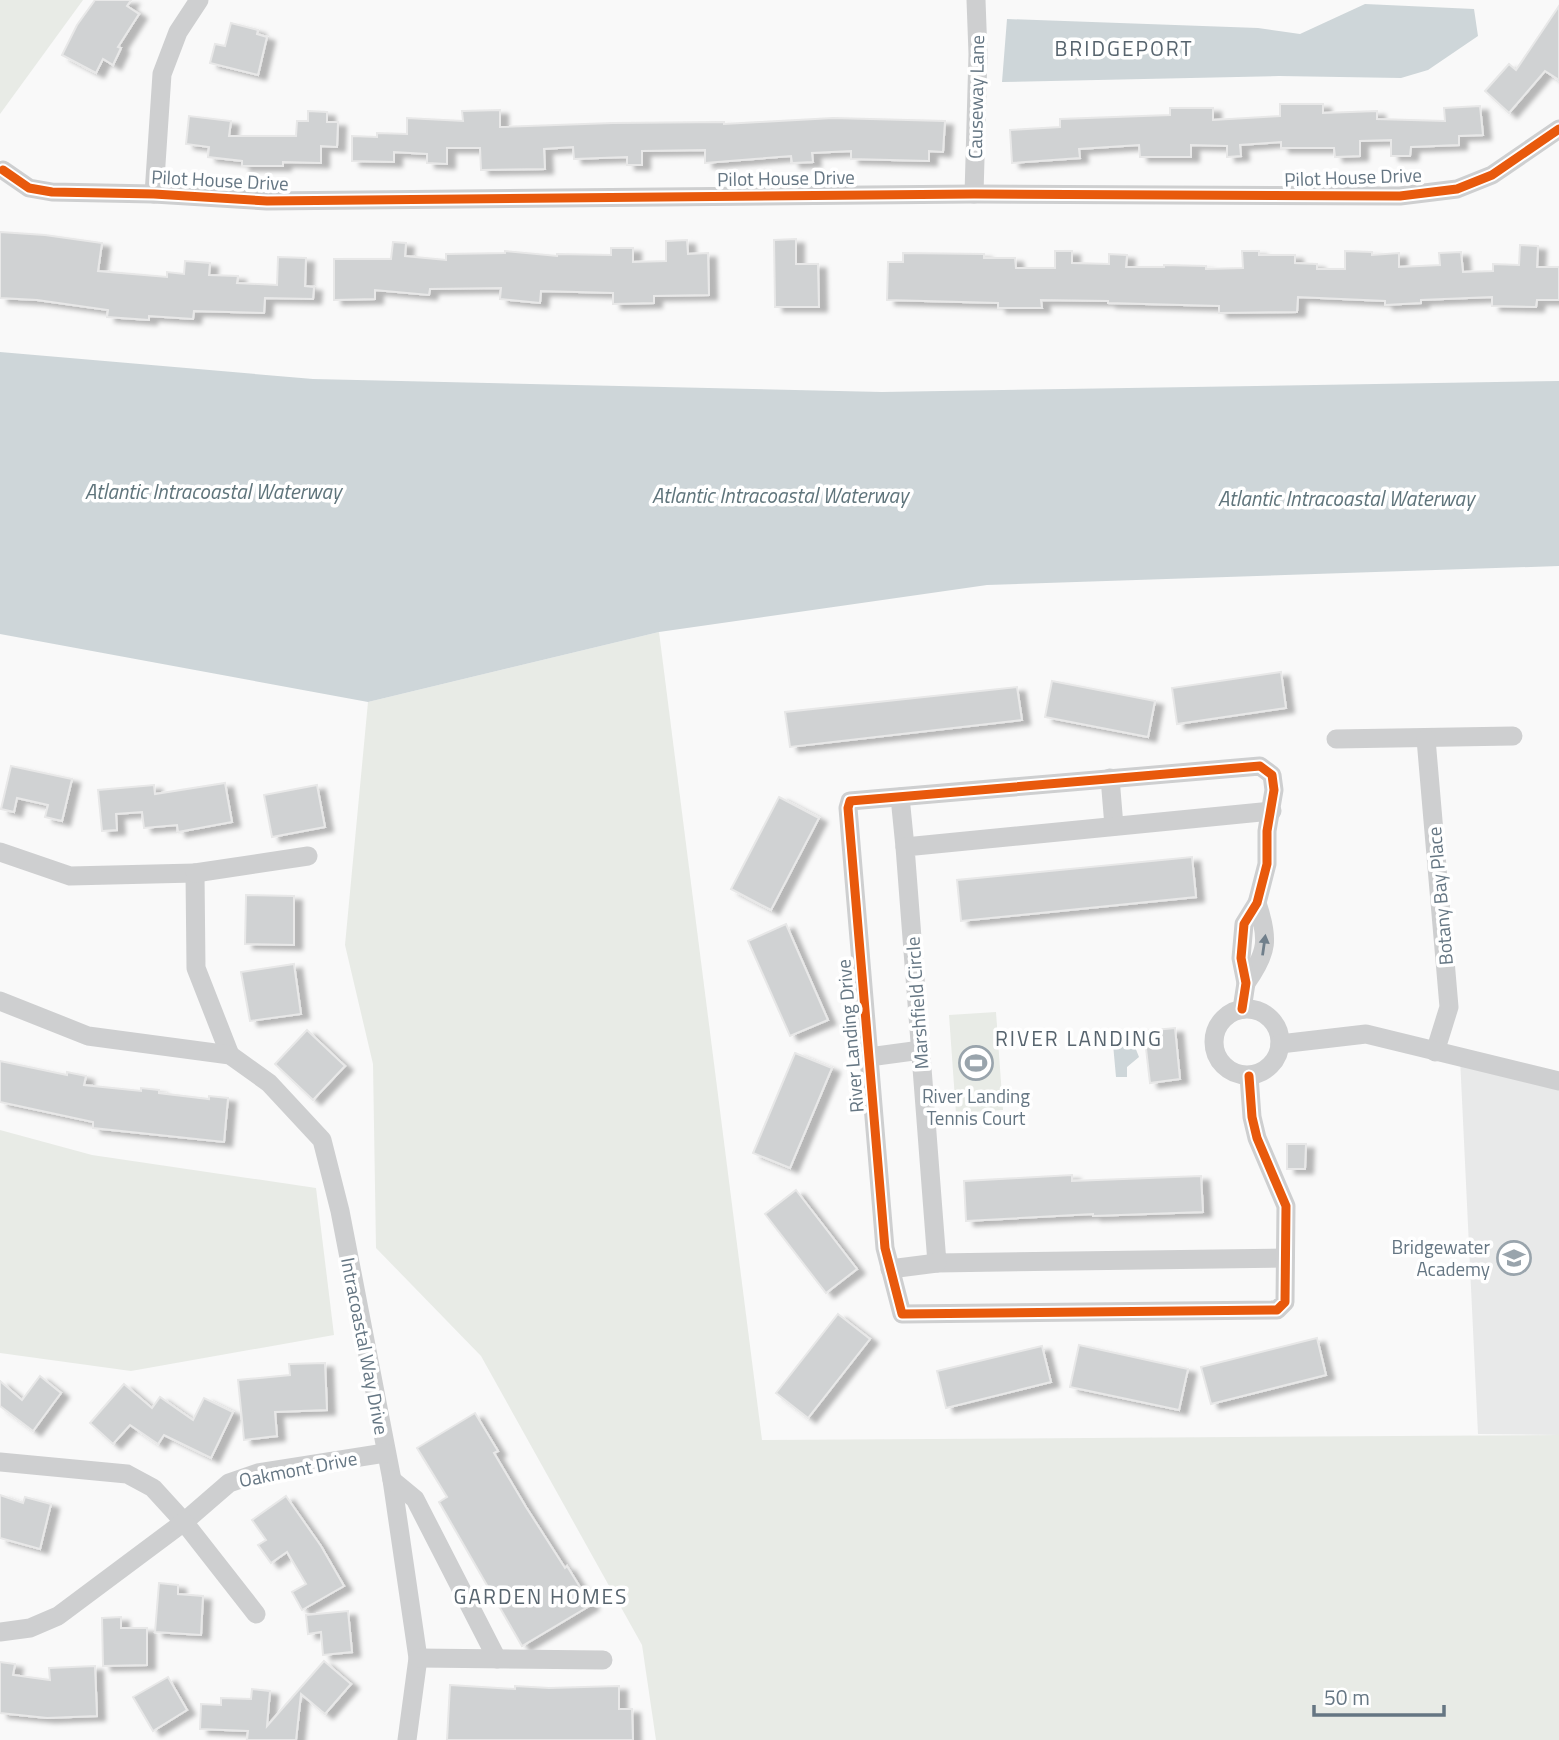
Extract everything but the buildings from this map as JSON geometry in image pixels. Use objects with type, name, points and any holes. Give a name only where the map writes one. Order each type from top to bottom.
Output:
[{"type":"street","points":[[154,194],[162,74],[178,32],[199,0]]},
{"type":"street","name":"Causeway Lane","points":[[974,194],[978,54],[976,0]]},
{"type":"street","name":"Pilot House Drive","points":[[3,170],[29,188],[52,192],[154,194],[267,201],[974,194],[1399,196],[1457,189],[1492,175],[1559,129]]},
{"type":"street","points":[[1336,740],[1513,736]]},
{"type":"street","name":"Botany Bay Place","points":[[1426,739],[1449,1007],[1435,1052]]},
{"type":"street","name":"River Landing Drive","points":[[1242,1010],[1247,983],[1241,958],[1244,924],[1256,903],[1267,864],[1267,831],[1274,790],[1272,775],[1259,766],[850,801],[848,808],[885,1248],[902,1314],[1277,1310],[1285,1302],[1286,1206],[1257,1138],[1252,1117],[1249,1076]]},
{"type":"street","points":[[1110,778],[1114,826]]},
{"type":"street","name":"Marshfield Circle","points":[[900,797],[937,1264]]},
{"type":"street","points":[[905,847],[1272,811]]},
{"type":"street","points":[[0,852],[70,876],[195,873],[308,856]]},
{"type":"street","points":[[0,1002],[88,1036],[230,1055],[196,968],[195,873]]},
{"type":"street","points":[[1252,1009],[1269,1018],[1279,1034],[1280,1044],[1274,1062],[1267,1069],[1249,1076],[1239,1075],[1223,1066],[1213,1041],[1215,1032],[1225,1017],[1252,1009]]},
{"type":"street","points":[[1280,1044],[1366,1034],[1559,1081]]},
{"type":"street","points":[[869,1058],[921,1050]]},
{"type":"street","name":"Intracoastal Way Drive","points":[[230,1055],[269,1083],[322,1140],[340,1210],[392,1480],[418,1658],[407,1740]]},
{"type":"street","points":[[890,1269],[937,1264],[1285,1258]]},
{"type":"street","name":"Oakmont Drive","points":[[0,1632],[30,1629],[58,1616],[184,1522],[229,1483],[258,1473],[385,1453]]},
{"type":"street","points":[[0,1462],[127,1474],[153,1488],[184,1522],[256,1614]]},
{"type":"street","points":[[392,1480],[415,1499],[497,1659]]},
{"type":"street","points":[[418,1658],[603,1660]]},
{"type":"shaded area","points":[[0,0],[83,0],[0,114]]},
{"type":"shaded area","points":[[659,632],[762,1440],[1559,1435],[1559,1740],[656,1740],[642,1645],[481,1356],[376,1248],[373,1064],[345,945],[368,702]]},
{"type":"shaded area","name":"River Landing Tennis Court","points":[[996,1012],[1003,1110],[956,1113],[949,1015]]},
{"type":"shaded area","name":"Bridgewater Academy","points":[[1460,1058],[1559,1081],[1559,1435],[1478,1434]]},
{"type":"shaded area","points":[[0,1130],[92,1155],[316,1188],[334,1335],[131,1371],[0,1353]]},
{"type":"water","points":[[1365,4],[1474,9],[1478,36],[1428,70],[1401,78],[1279,76],[1002,82],[1007,19],[1258,28],[1300,34]]},
{"type":"water","name":"Atlantic Intracoastal Waterway","points":[[0,352],[313,379],[882,392],[1559,381],[1559,566],[987,585],[659,632],[368,702],[0,634]]},
{"type":"water","points":[[1125,1032],[1126,1041],[1135,1047],[1139,1057],[1127,1067],[1127,1077],[1116,1077],[1112,1033]]},
{"type":"cycle path","points":[[3,170],[29,188],[52,192],[154,194],[267,201],[974,194],[1400,196],[1457,189],[1492,175],[1559,129]]},
{"type":"cycle path","points":[[1242,1009],[1246,983],[1241,958],[1244,924],[1257,903],[1267,864],[1267,831],[1274,790],[1272,775],[1260,766],[850,801],[848,808],[885,1248],[902,1314],[1277,1310],[1285,1302],[1286,1206],[1257,1138],[1252,1117],[1249,1076]]},
{"type":"place","name":"River Landing Tennis Court","points":[[976,1063]]},
{"type":"place","name":"Bridgewater Academy","points":[[1514,1258]]},
{"type":"district","name":"BRIDGEPORT","points":[[1124,49]]},
{"type":"district","name":"RIVER LANDING","points":[[1079,1039]]},
{"type":"district","name":"GARDEN HOMES","points":[[541,1597]]}]
